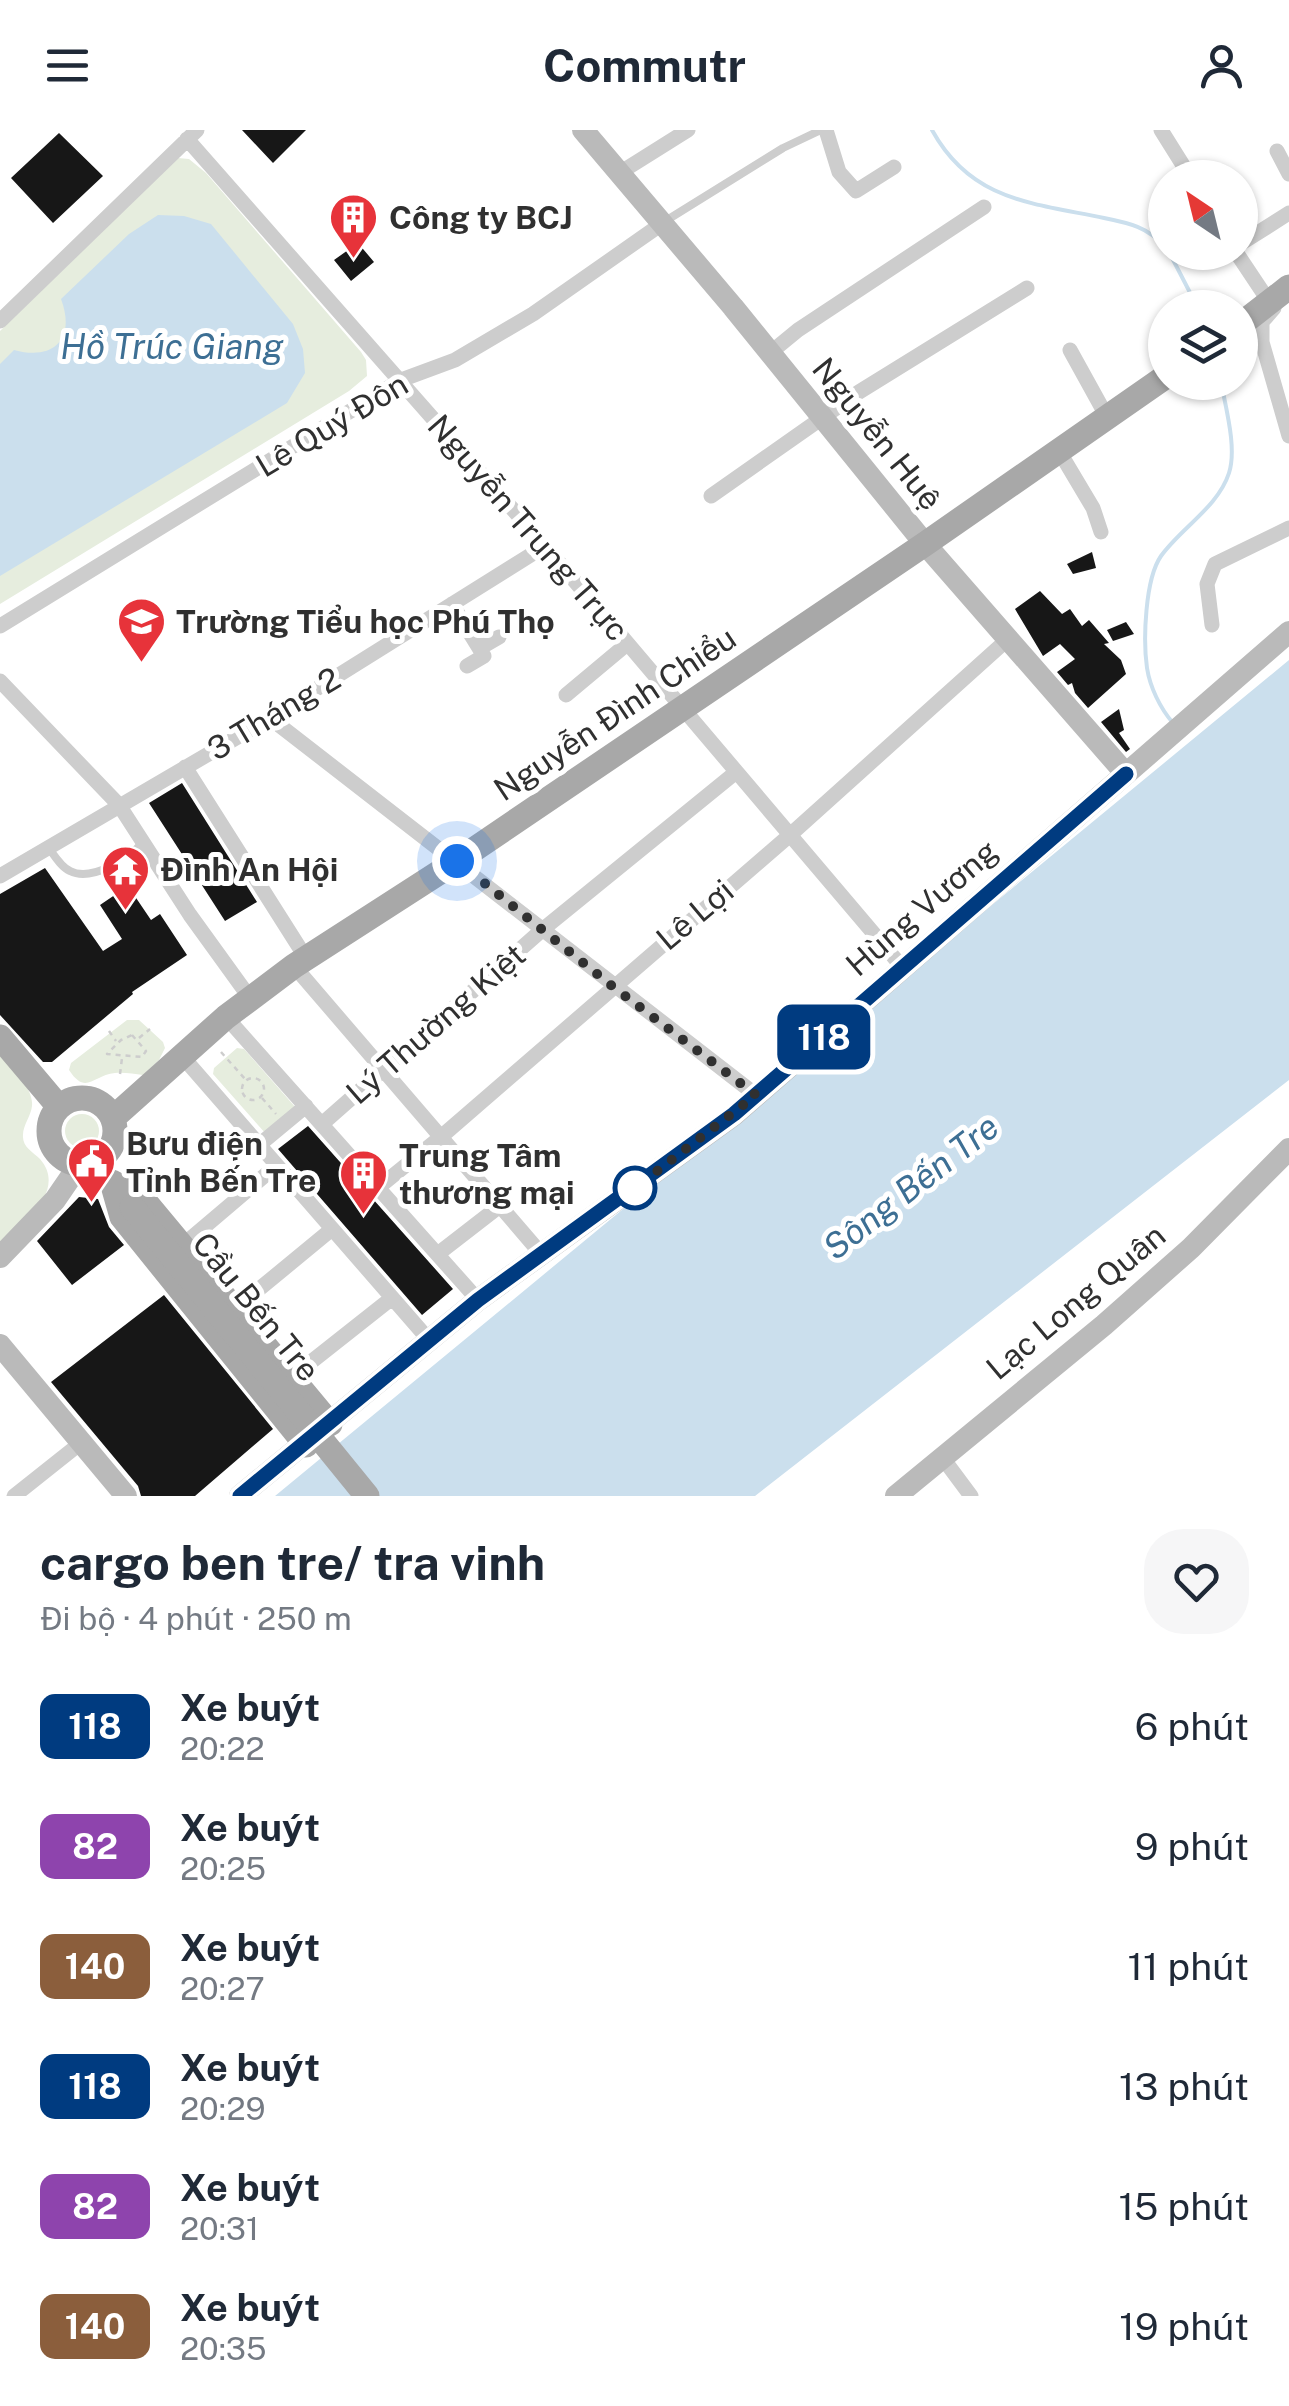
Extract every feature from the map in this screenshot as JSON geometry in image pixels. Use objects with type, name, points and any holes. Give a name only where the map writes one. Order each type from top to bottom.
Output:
[{"type":"main road","name":"Nguyễn Đình Chiểu","points":[[113,1118],[226,1017],[300,962],[457,861],[926,544],[1148,389]]},
{"type":"main road","points":[[0,1037],[59,1107]]},
{"type":"main road","points":[[97,1169],[112,1145],[113,1118],[107,1109],[89,1099],[68,1101],[59,1107],[50,1124],[52,1144],[64,1160],[97,1169],[142,1198],[330,1424]]},
{"type":"main road","points":[[97,1169],[122,1216],[306,1445]]},
{"type":"main road","name":"Cầu Bến Tre","points":[[97,1169],[132,1206],[367,1496]]},
{"type":"street","name":"Nguyễn Huệ","points":[[583,130],[926,544],[1008,639],[1132,769]]},
{"type":"street","points":[[621,172],[688,130]]},
{"type":"street","points":[[824,130],[839,172],[856,191],[894,167]]},
{"type":"street","points":[[1161,130],[1180,160]]},
{"type":"street","points":[[0,294],[6,315],[192,135]]},
{"type":"street","name":"Nguyễn Trung Trực","points":[[192,135],[903,968]]},
{"type":"street","points":[[1276,151],[1289,174]]},
{"type":"street","points":[[770,352],[984,207]]},
{"type":"street","points":[[1258,233],[1289,213]]},
{"type":"street","name":"Lê Quý Đôn","points":[[0,626],[401,380],[456,360],[533,314],[663,223]]},
{"type":"street","points":[[1246,270],[1267,308],[1270,373],[1289,436]]},
{"type":"street","points":[[711,496],[822,416],[1027,288]]},
{"type":"street","points":[[1070,350],[1107,417]]},
{"type":"street","points":[[1059,451],[1093,508],[1100,532]]},
{"type":"street","points":[[1212,625],[1207,584],[1214,564],[1289,528]]},
{"type":"street","name":"3 Tháng 2","points":[[0,876],[270,718],[545,546]]},
{"type":"street","points":[[452,604],[484,656],[466,666]]},
{"type":"street","name":"Hùng Vương","points":[[240,1496],[478,1300],[712,1132],[1289,632]]},
{"type":"street","points":[[480,648],[499,637]]},
{"type":"street","name":"Lê Lợi","points":[[379,1187],[790,835],[1008,639]]},
{"type":"street","points":[[566,695],[628,644]]},
{"type":"street","points":[[0,681],[119,805],[250,998]]},
{"type":"street","points":[[270,718],[756,1095]]},
{"type":"street","points":[[185,767],[300,962],[384,1070],[543,1256]]},
{"type":"street","name":"Lý Thường Kiệt","points":[[322,1124],[542,930],[735,772]]},
{"type":"street","points":[[226,1017],[478,1300]]},
{"type":"street","points":[[181,1056],[429,1340]]},
{"type":"street","points":[[259,1146],[306,1106]]},
{"type":"street","name":"Lạc Long Quân","points":[[896,1496],[1104,1325],[1190,1248],[1289,1149]]},
{"type":"street","points":[[183,1245],[276,1166]]},
{"type":"street","points":[[0,1258],[55,1200],[97,1169]]},
{"type":"street","points":[[439,1253],[501,1205]]},
{"type":"street","points":[[235,1309],[332,1229]]},
{"type":"street","points":[[292,1377],[392,1298]]},
{"type":"street","points":[[0,1345],[126,1496]]},
{"type":"street","points":[[14,1496],[82,1442]]},
{"type":"street","points":[[942,1457],[972,1496]]},
{"type":"lane","points":[[663,223],[783,148],[824,130]]},
{"type":"lane","points":[[48,847],[67,870],[76,873],[108,866],[133,854],[142,843]]},
{"type":"path","points":[[138,1039],[150,1029]]},
{"type":"path","points":[[109,1031],[118,1042]]},
{"type":"path","points":[[206,1035],[246,1080]]},
{"type":"path","points":[[127,1036],[138,1039],[146,1051],[144,1055],[122,1056],[106,1052],[118,1042],[127,1036]]},
{"type":"path","points":[[120,1074],[122,1056]]},
{"type":"path","points":[[256,1078],[262,1082],[261,1096],[254,1100],[246,1097],[246,1080],[256,1078]]},
{"type":"path","points":[[261,1096],[281,1119]]},
{"type":"green space","name":"Hồ Trúc Giang","points":[[178,158],[189,159],[206,173],[361,352],[367,376],[349,391],[0,604],[0,331]]},
{"type":"green space","points":[[127,1020],[139,1020],[163,1042],[165,1048],[159,1060],[143,1075],[115,1073],[85,1083],[75,1078],[69,1070],[71,1063]]},
{"type":"green space","points":[[237,1048],[244,1049],[296,1108],[266,1134],[213,1074],[214,1068]]},
{"type":"green space","points":[[0,1055],[32,1099],[23,1139],[40,1159],[49,1183],[38,1207],[0,1247]]},
{"type":"green space","points":[[82,1114],[94,1119],[99,1131],[94,1143],[82,1148],[70,1143],[65,1131],[70,1119]]},
{"type":"water","name":"Hồ Trúc Giang","points":[[158,215],[184,216],[211,224],[293,324],[303,349],[305,373],[287,403],[0,576],[0,364],[14,350],[40,352],[58,344],[66,325],[61,299],[129,234]]},
{"type":"water","name":"Sông Bến Tre","points":[[1289,660],[1289,1080],[755,1496],[275,1496]]},
{"type":"building","points":[[242,130],[306,130],[273,163]]},
{"type":"building","points":[[59,133],[103,176],[53,223],[11,178]]},
{"type":"building","name":"Công ty BCJ","points":[[358,243],[374,262],[351,281],[334,260]]},
{"type":"building","points":[[1092,552],[1096,568],[1073,574],[1067,564]]},
{"type":"building","points":[[1040,591],[1062,614],[1070,609],[1082,626],[1089,620],[1109,643],[1104,644],[1121,660],[1126,674],[1088,708],[1072,683],[1068,685],[1057,672],[1075,659],[1060,644],[1043,656],[1015,609]]},
{"type":"building","points":[[1126,622],[1134,634],[1113,641],[1107,630]]},
{"type":"building","points":[[1119,709],[1124,730],[1119,733],[1130,749],[1126,752],[1101,722]]},
{"type":"building","points":[[182,783],[257,902],[225,921],[149,803]]},
{"type":"building","points":[[45,868],[103,951],[122,939],[100,905],[128,886],[151,920],[160,914],[187,955],[132,992],[52,1062],[43,1062],[0,1015],[0,894]]},
{"type":"building","name":"Trung Tâm thương mại","points":[[308,1126],[453,1289],[422,1315],[278,1149]]},
{"type":"building","points":[[79,1197],[98,1199],[109,1227],[124,1245],[72,1285],[37,1241]]},
{"type":"building","points":[[164,1295],[273,1429],[195,1496],[141,1496],[138,1486],[51,1382]]},
{"type":"waterway","points":[[932,130],[965,172],[1006,195],[1130,224],[1148,232]]},
{"type":"waterway","points":[[1178,270],[1189,290]]},
{"type":"waterway","points":[[1173,723],[1156,697],[1147,668],[1148,594],[1161,556],[1208,507],[1229,473],[1231,440],[1225,400]]},
{"type":"bus line","name":"118","points":[[240,1496],[478,1300],[734,1114],[1126,774]]},
{"type":"place","name":"Công ty BCJ","points":[[354,260]]},
{"type":"place","name":"Trường Tiểu học Phú Thọ","points":[[141,664]]},
{"type":"place","name":"Đình An Hội","points":[[125,912]]},
{"type":"place","name":"Bưu điện Tỉnh Bến Tre","points":[[91,1204]]},
{"type":"place","name":"Trung Tâm thương mại","points":[[364,1216]]},
{"type":"route","points":[[457,861],[756,1095],[635,1188]]}]
